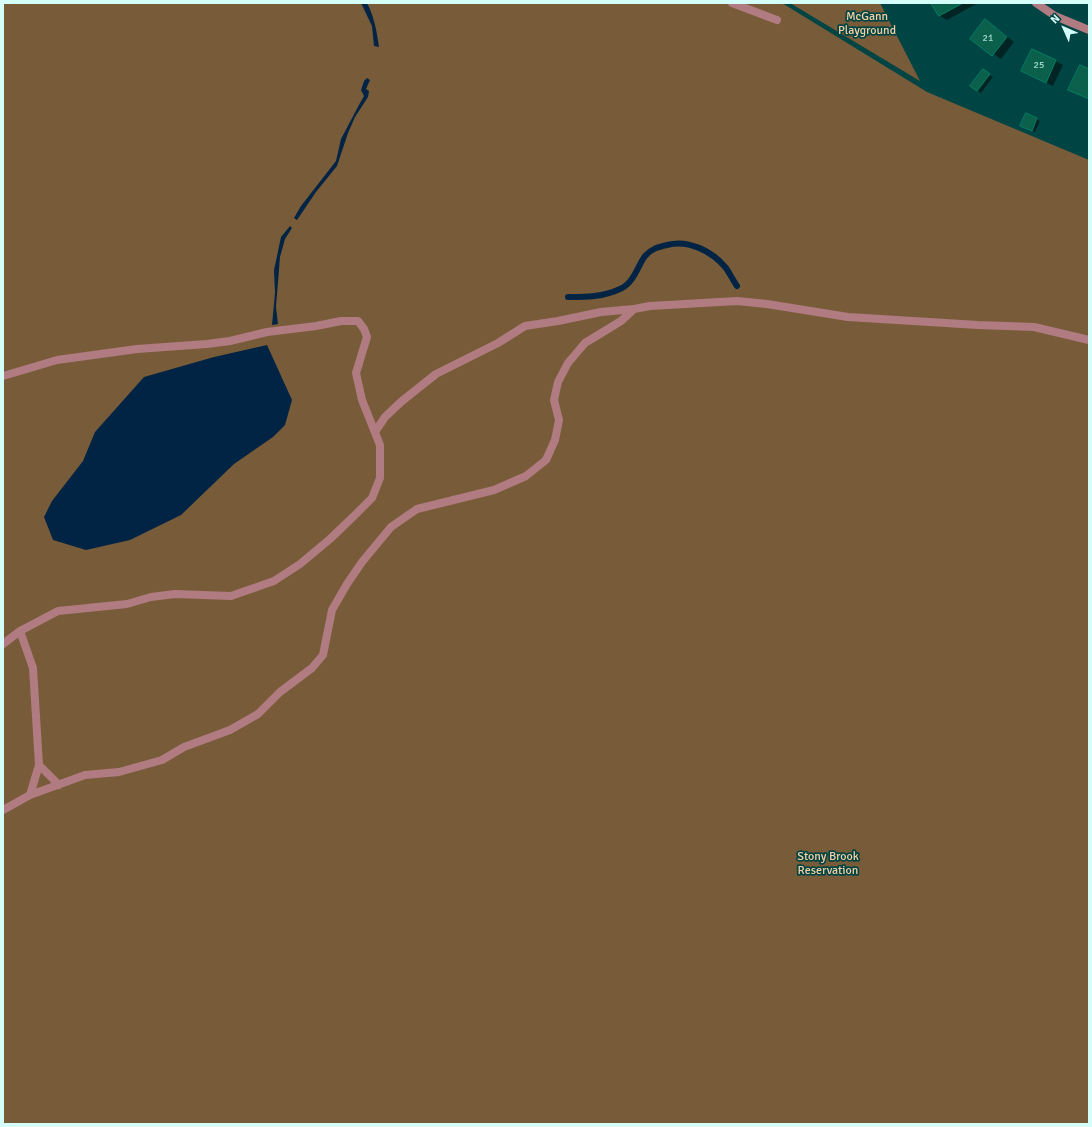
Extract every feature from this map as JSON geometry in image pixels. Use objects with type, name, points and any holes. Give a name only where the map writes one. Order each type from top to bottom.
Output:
[{"type":"street","points":[[732,3],[778,20]]},
{"type":"street","points":[[1036,3],[1054,16],[1089,30]]},
{"type":"street","points":[[375,432],[385,417],[402,401],[436,374],[498,343],[525,326],[601,312],[650,306],[738,301],[767,304],[848,317],[978,326],[1034,328],[1089,340]]},
{"type":"street","points":[[3,810],[30,795],[85,775],[119,772],[162,760],[184,747],[230,730],[258,714],[280,692],[312,668],[323,656],[332,610],[346,584],[362,562],[391,528],[417,508],[494,490],[526,476],[546,460],[555,440],[559,420],[554,400],[558,382],[568,363],[585,343],[621,321],[634,309]]},
{"type":"street","points":[[3,376],[57,360],[137,349],[207,344],[230,341],[267,332],[358,321],[364,328],[367,337],[356,374],[362,400],[380,445],[380,478],[372,498],[330,539],[300,564],[274,581],[231,596],[175,594],[127,604],[58,611],[20,631],[3,644]]},
{"type":"street","points":[[20,631],[33,668],[39,765],[30,795]]},
{"type":"street","points":[[39,765],[59,785]]},
{"type":"green space","name":"Stony Brook Reservation","points":[[3,3],[782,3],[927,92],[1089,160],[1089,1124],[3,1124]]},
{"type":"green space","name":"McGann Playground","points":[[790,3],[880,3],[920,81]]},
{"type":"water","points":[[361,3],[367,3],[372,13],[379,47],[374,46],[372,26]]},
{"type":"water","points":[[367,78],[370,80],[366,89],[369,91],[368,97],[355,117],[337,166],[316,192],[297,220],[294,218],[301,206],[336,161],[341,139],[364,96],[361,90],[364,81]]},
{"type":"water","points":[[290,226],[292,228],[285,239],[280,257],[276,307],[278,324],[272,325],[275,293],[274,270],[281,237]]},
{"type":"water","points":[[267,345],[292,400],[285,425],[273,437],[234,464],[181,515],[130,540],[86,550],[53,540],[44,517],[52,501],[83,461],[95,432],[144,377],[214,357]]},
{"type":"building","points":[[931,3],[963,3],[939,16]]},
{"type":"building","points":[[985,19],[1007,37],[992,56],[970,39]]},
{"type":"building","points":[[1032,49],[1056,60],[1046,83],[1021,71]]},
{"type":"building","points":[[1080,65],[1089,69],[1089,99],[1068,90]]},
{"type":"building","points":[[983,69],[990,74],[977,91],[970,86]]},
{"type":"building","points":[[1026,113],[1037,118],[1032,131],[1020,126]]},
{"type":"waterway","points":[[568,297],[588,297],[614,292],[629,283],[645,256],[652,250],[675,244],[691,245],[714,256],[726,268],[737,286]]}]
